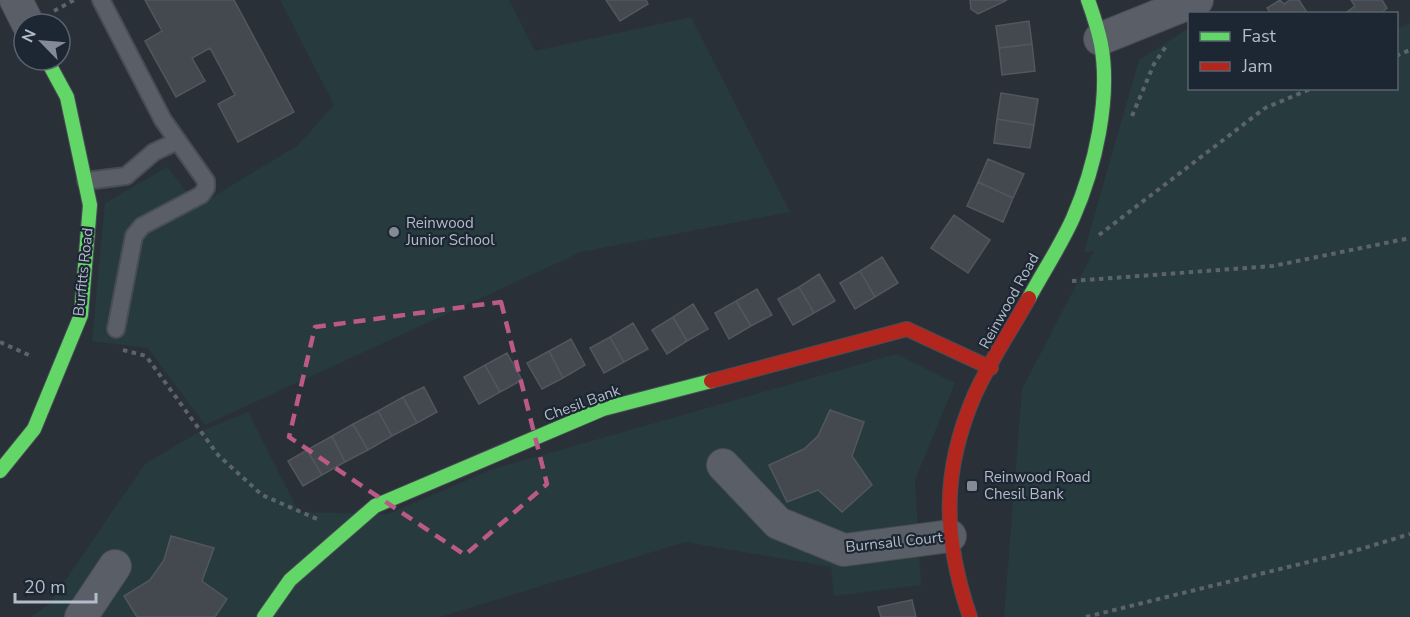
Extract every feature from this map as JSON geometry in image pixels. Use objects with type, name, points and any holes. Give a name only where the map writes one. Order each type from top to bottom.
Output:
[{"type":"street","name":"Reinwood Road","points":[[970,617],[956,575],[950,536],[949,507],[956,448],[972,402],[1072,220],[1094,163],[1100,132],[1102,102],[1100,39],[1088,0]]},
{"type":"street","points":[[1100,39],[1197,0]]},
{"type":"street","name":"Burfitts Road","points":[[0,471],[34,429],[81,315],[90,205],[67,98],[53,72]]},
{"type":"street","name":"Chesil Bank","points":[[264,617],[290,580],[375,506],[603,409],[907,329],[991,368]]},
{"type":"street","name":"Burnsall Court","points":[[723,465],[778,523],[844,550],[950,536]]},
{"type":"street","points":[[81,617],[115,566]]},
{"type":"lane","points":[[101,0],[163,120],[206,182],[206,188],[201,195],[142,226],[134,236],[116,329]]},
{"type":"lane","points":[[86,181],[126,176],[154,152],[178,141]]},
{"type":"path","points":[[1094,239],[1265,108],[1308,90]]},
{"type":"path","points":[[1037,283],[1273,266],[1410,238]]},
{"type":"path","points":[[116,348],[146,356],[218,455],[262,495],[346,531]]},
{"type":"path","points":[[1086,617],[1361,549],[1410,534]]},
{"type":"highlighted area","points":[[501,302],[547,484],[465,555],[289,437],[315,327]]},
{"type":"green space","name":"Reinwood Junior School","points":[[280,0],[509,0],[535,51],[691,17],[790,212],[581,252],[205,425],[148,348],[92,341],[105,203],[167,167],[198,206],[298,145],[334,105]]},
{"type":"green space","points":[[1410,23],[1410,617],[1004,617],[1022,389],[1094,251],[1084,252],[1139,60],[1188,29],[1188,90],[1398,90],[1398,29]]},
{"type":"green space","points":[[896,354],[955,383],[915,480],[921,585],[834,596],[831,567],[685,542],[440,617],[31,617],[49,604],[145,464],[197,433],[248,412],[299,512],[388,514],[493,469]]},
{"type":"building","points":[[145,0],[234,0],[294,112],[238,142],[218,104],[235,95],[210,48],[192,58],[205,81],[176,97],[145,41],[162,31]]},
{"type":"building","points":[[606,0],[646,0],[648,4],[620,21]]},
{"type":"building","points":[[970,0],[1007,0],[978,14],[971,9]]},
{"type":"building","points":[[1280,0],[1284,4],[1290,0],[1299,0],[1307,12],[1270,12],[1267,8]]},
{"type":"building","points":[[1351,0],[1382,0],[1387,8],[1382,12],[1347,12],[1355,6]]},
{"type":"building","points":[[1029,21],[1032,44],[999,48],[996,26]]},
{"type":"building","points":[[1032,44],[1035,71],[1002,75],[999,48]]},
{"type":"building","points":[[1001,93],[1038,99],[1034,125],[997,119]]},
{"type":"building","points":[[997,119],[1034,125],[1030,148],[994,143]]},
{"type":"building","points":[[988,159],[1024,174],[1013,198],[978,182]]},
{"type":"building","points":[[978,182],[1013,198],[1003,222],[967,206]]},
{"type":"building","points":[[954,215],[990,240],[968,273],[931,248]]},
{"type":"building","points":[[882,257],[898,283],[875,297],[860,271]]},
{"type":"building","points":[[860,271],[875,297],[855,309],[840,283]]},
{"type":"building","points":[[819,274],[835,301],[814,313],[799,287]]},
{"type":"building","points":[[799,287],[814,313],[793,325],[778,299]]},
{"type":"building","points":[[757,289],[772,315],[751,326],[736,301]]},
{"type":"building","points":[[736,301],[751,326],[729,339],[715,313]]},
{"type":"building","points":[[693,304],[708,329],[687,341],[673,317]]},
{"type":"building","points":[[673,317],[687,341],[667,354],[652,330]]},
{"type":"building","points":[[633,323],[648,349],[624,362],[610,337]]},
{"type":"building","points":[[610,337],[624,362],[604,373],[590,348]]},
{"type":"building","points":[[571,339],[585,365],[563,378],[549,351]]},
{"type":"building","points":[[549,351],[563,378],[542,389],[527,363]]},
{"type":"building","points":[[507,353],[522,380],[500,392],[485,365]]},
{"type":"building","points":[[485,365],[500,392],[479,404],[464,377]]},
{"type":"building","points":[[424,387],[437,412],[417,423],[403,397]]},
{"type":"building","points":[[403,397],[417,423],[392,436],[378,411]]},
{"type":"building","points":[[830,410],[864,422],[852,456],[872,485],[842,512],[818,490],[787,502],[769,465],[804,449],[818,436]]},
{"type":"building","points":[[378,411],[392,436],[368,450],[353,424]]},
{"type":"building","points":[[353,424],[368,450],[345,462],[332,436]]},
{"type":"building","points":[[332,436],[345,462],[322,475],[307,450]]},
{"type":"building","points":[[307,450],[322,475],[303,486],[288,461]]},
{"type":"building","points":[[171,536],[214,548],[202,581],[227,599],[215,617],[137,617],[124,596],[150,580],[164,560]]},
{"type":"building","points":[[912,600],[916,617],[881,617],[878,607]]},
{"type":"traffic: fast","points":[[1029,298],[1073,218],[1088,177],[1099,132],[1104,65],[1100,38],[1088,0]]},
{"type":"traffic: fast","points":[[0,471],[34,429],[81,315],[90,205],[67,97],[53,72]]},
{"type":"traffic: fast","points":[[264,617],[290,580],[375,506],[603,409],[711,381]]},
{"type":"traffic: jam","points":[[970,617],[961,588],[951,532],[951,478],[956,451],[975,394],[1029,298]]},
{"type":"traffic: jam","points":[[711,381],[907,329],[991,368]]},
{"type":"place","name":"Reinwood Junior School","points":[[394,232]]},
{"type":"place","name":"Reinwood Road Chesil Bank","points":[[972,486]]}]
